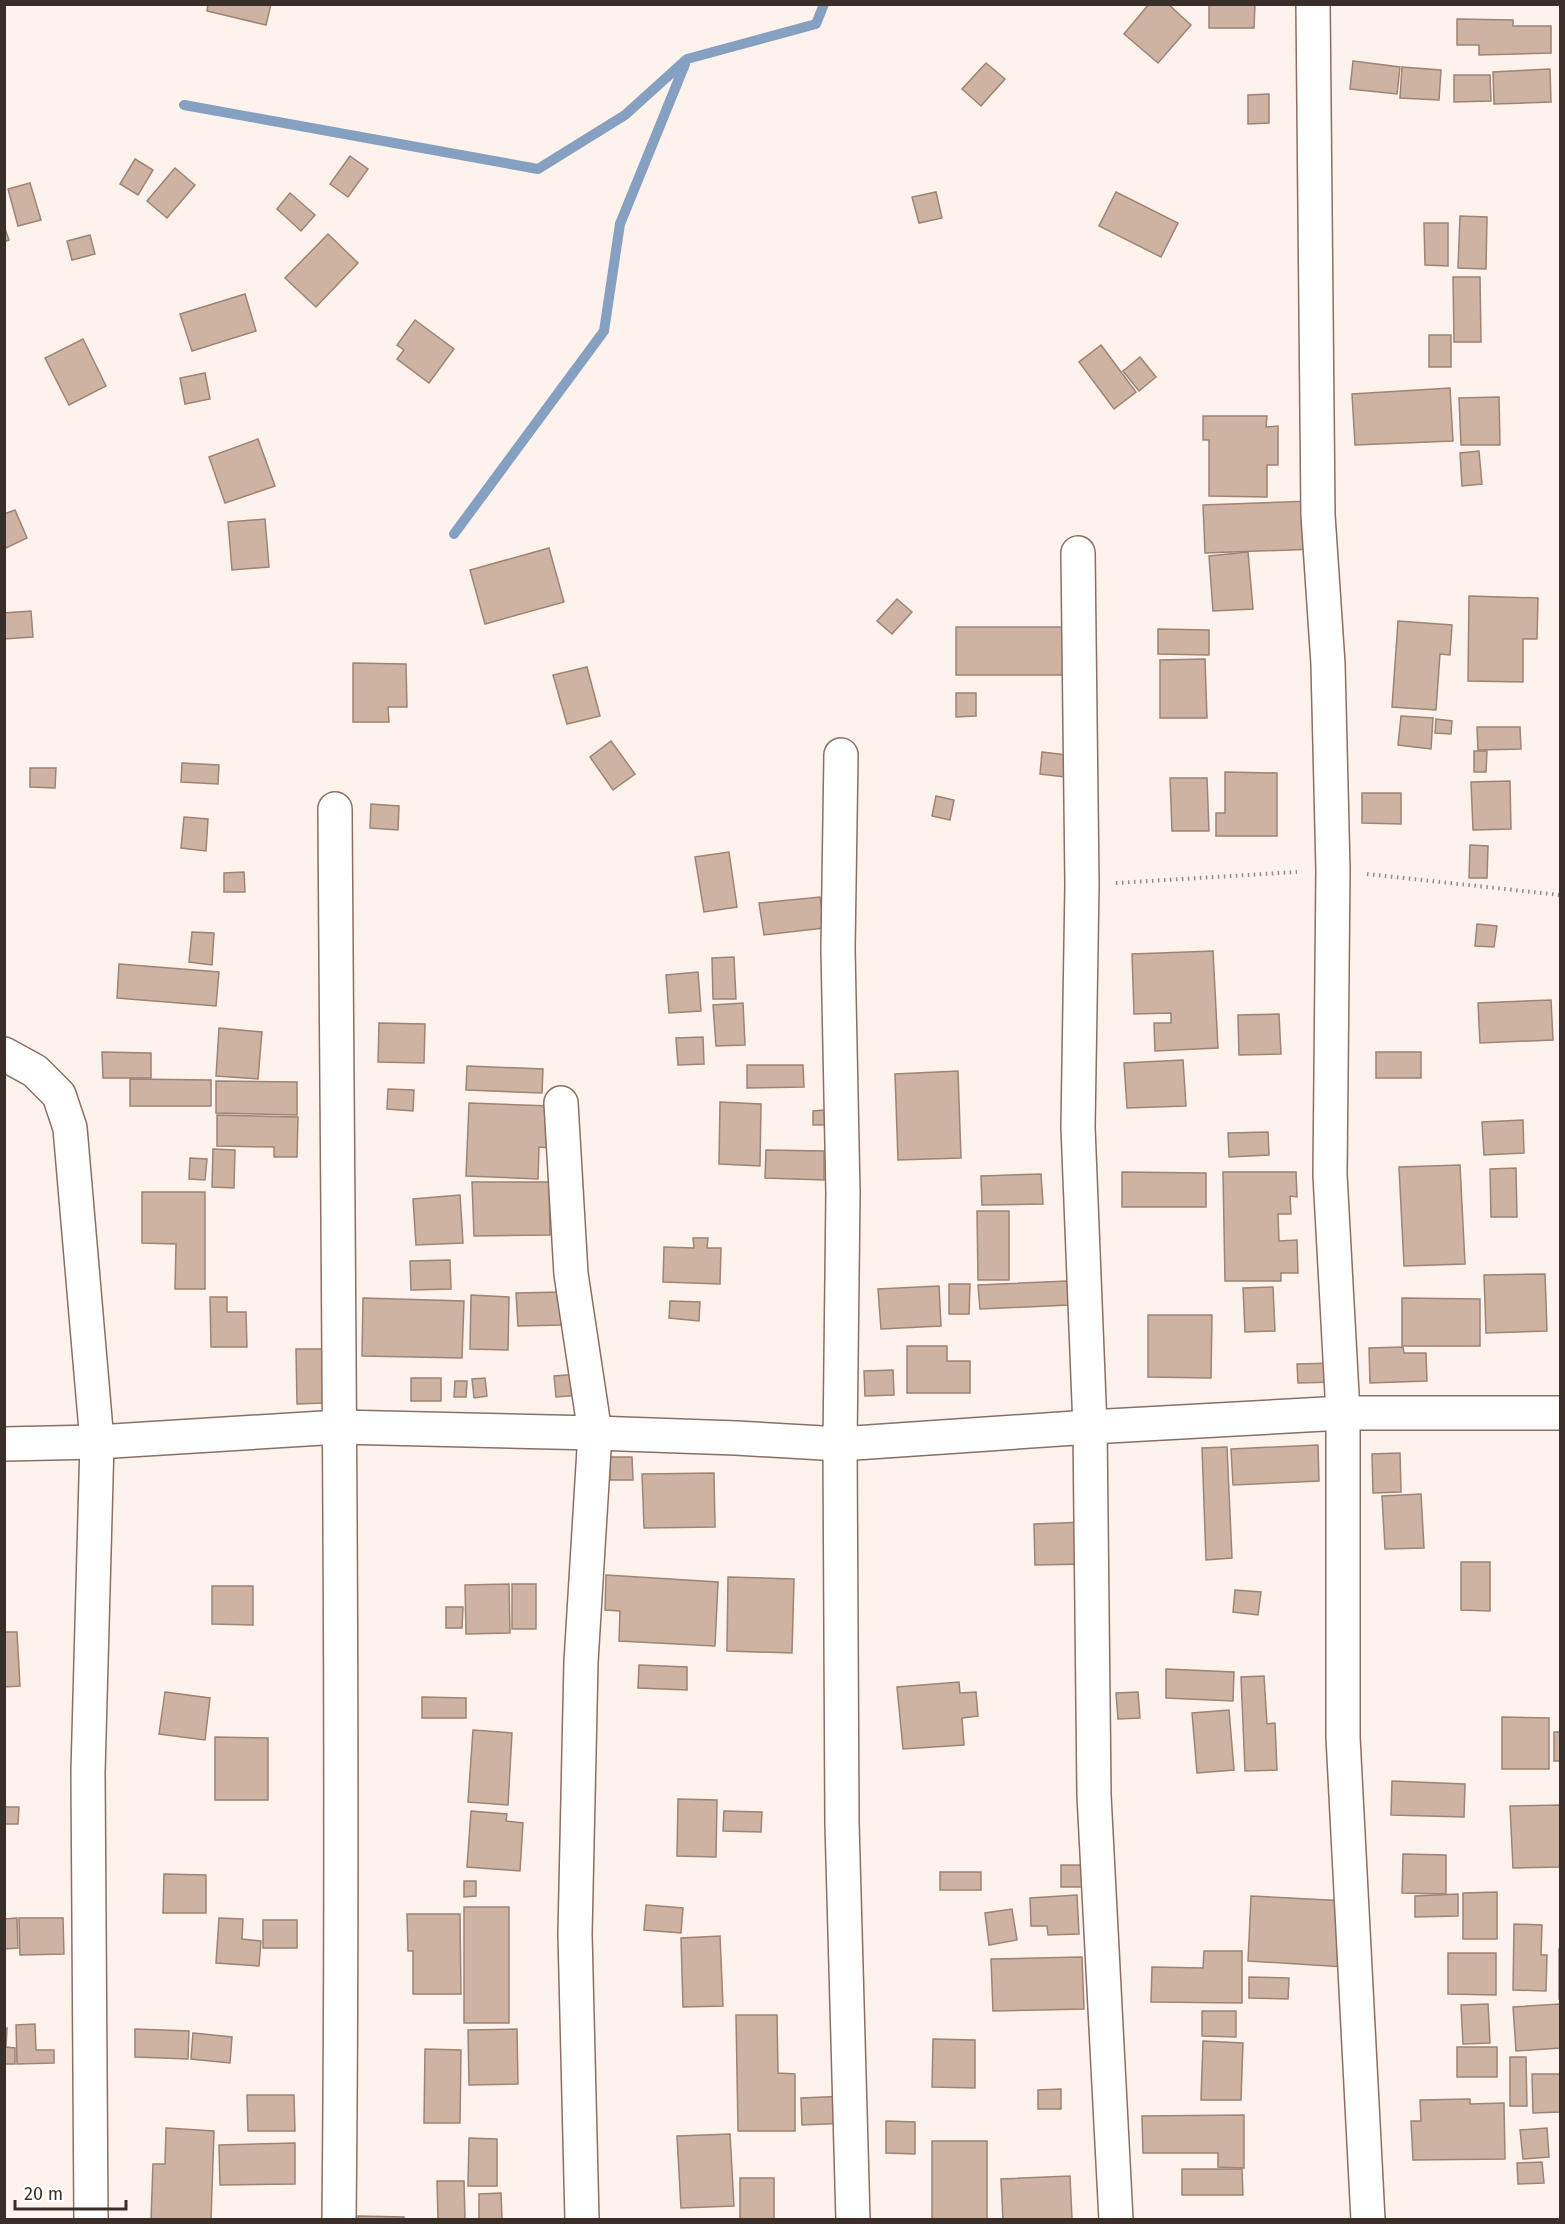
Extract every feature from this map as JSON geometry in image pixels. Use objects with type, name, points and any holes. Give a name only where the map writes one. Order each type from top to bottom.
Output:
[{"type":"street","points":[[1313,4],[1318,515],[1328,664],[1333,870],[1330,1175],[1343,1413],[1342,1737],[1368,2220]]},
{"type":"street","points":[[1078,553],[1082,885],[1078,1127],[1089,1426],[1094,1795],[1116,2220]]},
{"type":"street","points":[[841,755],[838,949],[843,1192],[840,1444],[842,1823],[853,2220]]},
{"type":"street","points":[[335,809],[339,1427],[339,2220]]},
{"type":"street","points":[[4,1054],[35,1071],[59,1095],[70,1128],[97,1442],[88,1772],[91,2220]]},
{"type":"street","points":[[561,1103],[571,1274],[595,1433],[580,1662],[575,1922],[582,2220]]},
{"type":"street","points":[[4,1444],[97,1442],[339,1427],[595,1433],[840,1444],[1089,1426],[1343,1413],[1560,1413]]},
{"type":"building","points":[[208,4],[271,4],[266,25],[207,11]]},
{"type":"building","points":[[1149,4],[1168,4],[1191,25],[1158,63],[1124,34]]},
{"type":"building","points":[[1209,4],[1255,4],[1254,28],[1209,28]]},
{"type":"building","points":[[1457,19],[1513,20],[1513,26],[1551,26],[1551,53],[1479,55],[1479,45],[1457,45]]},
{"type":"building","points":[[1353,61],[1400,67],[1397,94],[1350,89]]},
{"type":"building","points":[[986,63],[1005,79],[981,106],[962,89]]},
{"type":"building","points":[[1402,67],[1441,70],[1439,100],[1400,98]]},
{"type":"building","points":[[1550,69],[1551,102],[1494,104],[1493,72]]},
{"type":"building","points":[[1454,75],[1490,75],[1491,101],[1454,102]]},
{"type":"building","points":[[1269,94],[1269,123],[1248,124],[1248,95]]},
{"type":"building","points":[[350,156],[368,169],[348,197],[330,184]]},
{"type":"building","points":[[135,159],[153,170],[138,195],[120,184]]},
{"type":"building","points":[[175,168],[195,185],[167,218],[147,201]]},
{"type":"building","points":[[30,183],[41,220],[18,226],[8,189]]},
{"type":"building","points":[[936,192],[942,218],[919,223],[912,197]]},
{"type":"building","points":[[1116,192],[1178,223],[1161,257],[1099,226]]},
{"type":"building","points":[[290,193],[315,215],[301,231],[277,209]]},
{"type":"building","points":[[1460,216],[1487,217],[1486,269],[1458,268]]},
{"type":"building","points":[[1424,223],[1448,223],[1448,266],[1425,265]]},
{"type":"building","points":[[4,226],[9,240],[4,242]]},
{"type":"building","points":[[328,234],[358,263],[316,307],[285,278]]},
{"type":"building","points":[[90,235],[95,254],[72,260],[67,241]]},
{"type":"building","points":[[1453,277],[1480,277],[1481,342],[1454,342]]},
{"type":"building","points":[[245,294],[256,331],[192,351],[180,314]]},
{"type":"building","points":[[415,320],[454,349],[429,383],[397,359],[404,350],[397,345]]},
{"type":"building","points":[[1429,335],[1451,335],[1451,367],[1429,367]]},
{"type":"building","points":[[83,339],[106,386],[69,405],[45,358]]},
{"type":"building","points":[[1101,345],[1136,392],[1114,409],[1079,362]]},
{"type":"building","points":[[1140,357],[1156,377],[1139,391],[1123,371]]},
{"type":"building","points":[[205,373],[210,399],[185,404],[180,378]]},
{"type":"building","points":[[1450,388],[1453,441],[1355,445],[1352,394]]},
{"type":"building","points":[[1499,397],[1500,445],[1461,445],[1459,398]]},
{"type":"building","points":[[1203,416],[1267,416],[1266,427],[1278,426],[1278,465],[1267,465],[1267,497],[1209,496],[1209,440],[1203,440]]},
{"type":"building","points":[[258,439],[275,486],[225,503],[209,457]]},
{"type":"building","points":[[1479,451],[1482,484],[1462,486],[1460,453]]},
{"type":"building","points":[[1313,501],[1316,549],[1205,553],[1203,505]]},
{"type":"building","points":[[15,510],[27,538],[4,549],[4,514]]},
{"type":"building","points":[[265,519],[269,567],[232,570],[228,522]]},
{"type":"building","points":[[549,548],[564,602],[485,624],[470,570]]},
{"type":"building","points":[[1248,552],[1253,609],[1213,611],[1209,556]]},
{"type":"building","points":[[1469,596],[1538,598],[1537,639],[1523,639],[1523,682],[1468,681]]},
{"type":"building","points":[[897,599],[912,612],[892,634],[877,621]]},
{"type":"building","points":[[31,611],[33,637],[4,639],[4,613]]},
{"type":"building","points":[[1398,621],[1452,625],[1450,655],[1440,654],[1436,710],[1392,707]]},
{"type":"building","points":[[956,627],[1065,627],[1065,675],[956,675]]},
{"type":"building","points":[[1158,629],[1209,630],[1209,655],[1158,654]]},
{"type":"building","points":[[1205,659],[1207,718],[1160,718],[1160,660]]},
{"type":"building","points":[[353,663],[406,664],[407,707],[388,707],[389,722],[353,722]]},
{"type":"building","points":[[587,667],[600,716],[567,724],[553,675]]},
{"type":"building","points":[[956,693],[976,693],[976,716],[956,717]]},
{"type":"building","points":[[1401,716],[1433,718],[1431,749],[1398,745]]},
{"type":"building","points":[[1436,719],[1452,721],[1451,734],[1435,733]]},
{"type":"building","points":[[1477,727],[1520,727],[1521,749],[1478,750]]},
{"type":"building","points":[[611,741],[635,774],[613,790],[590,757]]},
{"type":"building","points":[[1474,751],[1487,751],[1486,772],[1474,772]]},
{"type":"building","points":[[1042,752],[1067,755],[1065,777],[1040,774]]},
{"type":"building","points":[[182,763],[219,765],[218,784],[181,782]]},
{"type":"building","points":[[30,768],[56,768],[55,788],[30,787]]},
{"type":"building","points":[[1225,772],[1277,773],[1277,836],[1216,836],[1216,813],[1225,813]]},
{"type":"building","points":[[1170,778],[1207,778],[1209,831],[1172,831]]},
{"type":"building","points":[[1510,781],[1511,829],[1473,830],[1471,782]]},
{"type":"building","points":[[1362,793],[1401,793],[1401,824],[1362,823]]},
{"type":"building","points":[[936,796],[954,800],[950,820],[932,816]]},
{"type":"building","points":[[371,804],[399,806],[398,830],[370,828]]},
{"type":"building","points":[[184,817],[208,819],[206,851],[181,848]]},
{"type":"building","points":[[1470,845],[1488,846],[1487,878],[1469,878]]},
{"type":"building","points":[[729,852],[737,907],[704,912],[695,857]]},
{"type":"building","points":[[244,872],[245,892],[224,892],[224,873]]},
{"type":"building","points":[[820,897],[824,928],[764,935],[759,903]]},
{"type":"building","points":[[1477,924],[1497,926],[1494,947],[1475,946]]},
{"type":"building","points":[[192,932],[214,933],[212,965],[189,962]]},
{"type":"building","points":[[1213,951],[1218,1048],[1155,1051],[1154,1023],[1171,1023],[1171,1013],[1134,1014],[1132,954]]},
{"type":"building","points":[[734,957],[736,999],[713,999],[712,958]]},
{"type":"building","points":[[119,964],[219,972],[216,1006],[117,998]]},
{"type":"building","points":[[698,972],[701,1011],[669,1013],[666,975]]},
{"type":"building","points":[[1551,1000],[1553,1040],[1480,1043],[1478,1003]]},
{"type":"building","points":[[743,1003],[745,1045],[716,1046],[713,1005]]},
{"type":"building","points":[[1279,1014],[1281,1054],[1239,1055],[1238,1015]]},
{"type":"building","points":[[379,1023],[425,1024],[424,1063],[378,1062]]},
{"type":"building","points":[[219,1028],[262,1032],[258,1079],[216,1076]]},
{"type":"building","points":[[703,1037],[704,1064],[678,1065],[676,1038]]},
{"type":"building","points":[[102,1052],[151,1053],[151,1078],[103,1078]]},
{"type":"building","points":[[1376,1052],[1421,1052],[1421,1078],[1376,1078]]},
{"type":"building","points":[[1183,1060],[1186,1106],[1127,1108],[1124,1063]]},
{"type":"building","points":[[747,1065],[803,1065],[804,1087],[747,1088]]},
{"type":"building","points":[[467,1066],[543,1069],[542,1093],[466,1090]]},
{"type":"building","points":[[958,1071],[961,1158],[898,1160],[895,1074]]},
{"type":"building","points":[[130,1079],[211,1080],[211,1106],[130,1106]]},
{"type":"building","points":[[216,1081],[297,1082],[297,1115],[216,1113]]},
{"type":"building","points":[[388,1089],[414,1090],[413,1111],[387,1109]]},
{"type":"building","points":[[720,1102],[761,1104],[760,1166],[719,1164]]},
{"type":"building","points":[[469,1103],[551,1106],[550,1148],[539,1147],[538,1179],[466,1176]]},
{"type":"building","points":[[824,1110],[825,1125],[813,1125],[813,1111]]},
{"type":"building","points":[[217,1115],[298,1117],[297,1157],[274,1157],[274,1147],[217,1146]]},
{"type":"building","points":[[1523,1120],[1524,1153],[1484,1155],[1482,1122]]},
{"type":"building","points":[[1268,1132],[1269,1155],[1229,1157],[1228,1133]]},
{"type":"building","points":[[213,1149],[235,1150],[234,1188],[212,1187]]},
{"type":"building","points":[[766,1150],[824,1151],[824,1180],[765,1178]]},
{"type":"building","points":[[190,1158],[207,1159],[205,1180],[189,1179]]},
{"type":"building","points":[[1460,1165],[1465,1264],[1404,1266],[1399,1167]]},
{"type":"building","points":[[1516,1168],[1517,1217],[1491,1217],[1490,1169]]},
{"type":"building","points":[[1122,1172],[1206,1173],[1206,1207],[1122,1207]]},
{"type":"building","points":[[1223,1172],[1296,1172],[1297,1197],[1290,1196],[1291,1214],[1278,1214],[1279,1241],[1297,1240],[1298,1273],[1281,1273],[1281,1281],[1225,1281]]},
{"type":"building","points":[[1041,1174],[1043,1204],[982,1205],[981,1176]]},
{"type":"building","points":[[472,1182],[549,1182],[550,1235],[474,1236]]},
{"type":"building","points":[[142,1192],[205,1192],[205,1289],[175,1289],[176,1244],[142,1243]]},
{"type":"building","points":[[460,1195],[463,1243],[416,1245],[413,1199]]},
{"type":"building","points":[[977,1211],[1009,1211],[1009,1280],[978,1280]]},
{"type":"building","points":[[693,1238],[708,1238],[707,1248],[721,1248],[720,1284],[663,1282],[664,1247],[694,1248]]},
{"type":"building","points":[[450,1260],[451,1289],[411,1290],[410,1261]]},
{"type":"building","points":[[1545,1274],[1547,1331],[1486,1333],[1484,1275]]},
{"type":"building","points":[[1067,1281],[1069,1305],[980,1309],[978,1285]]},
{"type":"building","points":[[949,1284],[970,1284],[969,1314],[949,1314]]},
{"type":"building","points":[[939,1286],[941,1326],[881,1329],[878,1289]]},
{"type":"building","points":[[1273,1287],[1275,1331],[1245,1332],[1243,1288]]},
{"type":"building","points":[[562,1292],[563,1325],[518,1326],[516,1293]]},
{"type":"building","points":[[471,1295],[509,1297],[508,1350],[470,1349]]},
{"type":"building","points":[[210,1297],[227,1297],[227,1312],[246,1312],[247,1347],[211,1347]]},
{"type":"building","points":[[363,1298],[464,1301],[462,1358],[362,1356]]},
{"type":"building","points":[[1402,1298],[1480,1299],[1480,1346],[1402,1346]]},
{"type":"building","points":[[670,1301],[700,1302],[699,1321],[669,1318]]},
{"type":"building","points":[[1148,1315],[1212,1315],[1211,1378],[1148,1377]]},
{"type":"building","points":[[907,1346],[947,1346],[947,1361],[970,1361],[970,1393],[907,1393]]},
{"type":"building","points":[[1403,1347],[1404,1353],[1426,1353],[1427,1381],[1370,1383],[1369,1348]]},
{"type":"building","points":[[296,1349],[322,1349],[324,1403],[297,1404]]},
{"type":"building","points":[[1336,1363],[1336,1382],[1298,1383],[1297,1364]]},
{"type":"building","points":[[893,1370],[894,1395],[865,1396],[864,1371]]},
{"type":"building","points":[[579,1374],[581,1395],[556,1397],[554,1376]]},
{"type":"building","points":[[411,1378],[441,1378],[441,1401],[411,1401]]},
{"type":"building","points":[[485,1378],[487,1396],[474,1398],[472,1379]]},
{"type":"building","points":[[455,1381],[467,1381],[466,1397],[454,1397]]},
{"type":"building","points":[[1318,1445],[1319,1481],[1233,1485],[1231,1449]]},
{"type":"building","points":[[1227,1447],[1232,1558],[1206,1560],[1202,1448]]},
{"type":"building","points":[[1400,1453],[1401,1492],[1373,1493],[1372,1454]]},
{"type":"building","points":[[610,1457],[632,1457],[633,1480],[610,1480]]},
{"type":"building","points":[[714,1473],[715,1527],[644,1528],[642,1474]]},
{"type":"building","points":[[1421,1494],[1424,1548],[1385,1549],[1382,1496]]},
{"type":"building","points":[[1086,1522],[1088,1564],[1035,1565],[1034,1524]]},
{"type":"building","points":[[1461,1562],[1490,1562],[1490,1611],[1461,1610]]},
{"type":"building","points":[[606,1575],[718,1582],[715,1646],[619,1641],[620,1611],[605,1610]]},
{"type":"building","points":[[728,1577],[794,1579],[792,1653],[727,1651]]},
{"type":"building","points":[[509,1584],[510,1633],[466,1634],[465,1585]]},
{"type":"building","points":[[512,1584],[536,1584],[536,1629],[512,1629]]},
{"type":"building","points":[[212,1586],[253,1586],[253,1625],[212,1624]]},
{"type":"building","points":[[1235,1590],[1261,1592],[1258,1615],[1233,1612]]},
{"type":"building","points":[[446,1607],[463,1607],[462,1628],[446,1628]]},
{"type":"building","points":[[4,1632],[17,1632],[20,1686],[4,1687]]},
{"type":"building","points":[[639,1665],[687,1667],[687,1690],[638,1688]]},
{"type":"building","points":[[1166,1669],[1234,1672],[1233,1701],[1166,1698]]},
{"type":"building","points":[[1264,1676],[1267,1724],[1275,1723],[1277,1770],[1245,1771],[1241,1677]]},
{"type":"building","points":[[959,1682],[960,1693],[976,1692],[978,1716],[962,1718],[964,1745],[903,1749],[897,1687]]},
{"type":"building","points":[[165,1692],[210,1698],[205,1740],[159,1734]]},
{"type":"building","points":[[1138,1692],[1140,1718],[1118,1719],[1116,1693]]},
{"type":"building","points":[[422,1697],[466,1698],[466,1718],[422,1718]]},
{"type":"building","points":[[1229,1710],[1234,1770],[1197,1773],[1192,1713]]},
{"type":"building","points":[[1502,1717],[1549,1718],[1549,1769],[1502,1769]]},
{"type":"building","points":[[473,1730],[512,1733],[508,1805],[468,1802]]},
{"type":"building","points":[[1554,1732],[1560,1732],[1560,1761],[1554,1761]]},
{"type":"building","points":[[215,1737],[268,1738],[268,1800],[215,1800]]},
{"type":"building","points":[[1392,1781],[1465,1784],[1464,1817],[1391,1815]]},
{"type":"building","points":[[678,1799],[717,1800],[716,1857],[677,1856]]},
{"type":"building","points":[[1560,1805],[1560,1867],[1513,1868],[1510,1806]]},
{"type":"building","points":[[4,1807],[19,1807],[18,1824],[4,1824]]},
{"type":"building","points":[[471,1811],[507,1814],[506,1821],[523,1823],[520,1871],[467,1867]]},
{"type":"building","points":[[724,1811],[762,1812],[761,1832],[723,1831]]},
{"type":"building","points":[[1403,1854],[1446,1855],[1446,1894],[1402,1893]]},
{"type":"building","points":[[1061,1865],[1089,1865],[1090,1887],[1061,1887]]},
{"type":"building","points":[[940,1872],[981,1872],[981,1890],[940,1890]]},
{"type":"building","points":[[164,1874],[206,1875],[206,1913],[163,1913]]},
{"type":"building","points":[[464,1881],[476,1881],[476,1896],[464,1897]]},
{"type":"building","points":[[1497,1892],[1497,1939],[1463,1939],[1463,1893]]},
{"type":"building","points":[[1458,1894],[1458,1916],[1415,1917],[1415,1896]]},
{"type":"building","points":[[1077,1895],[1079,1934],[1048,1935],[1047,1926],[1031,1926],[1030,1898]]},
{"type":"building","points":[[1251,1896],[1348,1901],[1345,1967],[1248,1961]]},
{"type":"building","points":[[646,1905],[683,1908],[681,1933],[644,1930]]},
{"type":"building","points":[[464,1907],[509,1907],[509,2023],[464,2023]]},
{"type":"building","points":[[1012,1909],[1017,1940],[989,1945],[985,1913]]},
{"type":"building","points":[[407,1914],[460,1914],[461,1994],[413,1994],[413,1951],[408,1951]]},
{"type":"building","points":[[17,1918],[18,1948],[4,1949],[4,1919]]},
{"type":"building","points":[[19,1918],[63,1918],[64,1954],[20,1955]]},
{"type":"building","points":[[219,1918],[243,1919],[242,1939],[261,1941],[259,1966],[216,1963]]},
{"type":"building","points":[[263,1920],[297,1920],[297,1948],[263,1948]]},
{"type":"building","points":[[1514,1924],[1542,1925],[1541,1955],[1547,1955],[1546,1991],[1513,1990]]},
{"type":"building","points":[[720,1936],[723,2006],[683,2007],[681,1938]]},
{"type":"building","points":[[1560,1949],[1560,1999],[1559,1999]]},
{"type":"building","points":[[1204,1951],[1242,1951],[1242,2003],[1151,2002],[1152,1967],[1203,1968]]},
{"type":"building","points":[[1448,1953],[1496,1953],[1496,1995],[1448,1994]]},
{"type":"building","points":[[1082,1957],[1084,2009],[993,2011],[991,1959]]},
{"type":"building","points":[[1249,1977],[1289,1978],[1288,1999],[1249,1998]]},
{"type":"building","points":[[1488,2004],[1490,2043],[1463,2044],[1461,2005]]},
{"type":"building","points":[[1560,2004],[1560,2048],[1516,2051],[1513,2007]]},
{"type":"building","points":[[1202,2011],[1236,2011],[1236,2037],[1202,2036]]},
{"type":"building","points":[[736,2015],[777,2015],[778,2073],[795,2074],[795,2131],[738,2131]]},
{"type":"building","points":[[35,2024],[36,2050],[54,2050],[54,2063],[17,2064],[16,2025]]},
{"type":"building","points":[[4,2028],[7,2028],[6,2047],[15,2048],[15,2064],[4,2064]]},
{"type":"building","points":[[135,2029],[189,2031],[188,2059],[135,2057]]},
{"type":"building","points":[[517,2029],[518,2084],[469,2085],[468,2030]]},
{"type":"building","points":[[193,2033],[232,2037],[230,2063],[191,2059]]},
{"type":"building","points":[[933,2039],[975,2040],[975,2088],[932,2087]]},
{"type":"building","points":[[1203,2041],[1243,2043],[1241,2100],[1201,2100]]},
{"type":"building","points":[[1457,2047],[1497,2047],[1497,2077],[1457,2077]]},
{"type":"building","points":[[425,2049],[461,2050],[460,2123],[424,2123]]},
{"type":"building","points":[[1510,2057],[1526,2057],[1527,2106],[1510,2106]]},
{"type":"building","points":[[1532,2074],[1560,2074],[1560,2112],[1533,2113]]},
{"type":"building","points":[[1061,2089],[1061,2109],[1038,2109],[1038,2090]]},
{"type":"building","points":[[247,2095],[294,2095],[295,2131],[248,2131]]},
{"type":"building","points":[[848,2096],[850,2123],[802,2125],[801,2098]]},
{"type":"building","points":[[1470,2099],[1470,2104],[1504,2103],[1505,2159],[1413,2160],[1411,2121],[1421,2121],[1420,2100]]},
{"type":"building","points":[[1244,2115],[1244,2168],[1218,2167],[1218,2153],[1143,2153],[1142,2116]]},
{"type":"building","points":[[886,2121],[915,2122],[915,2154],[886,2153]]},
{"type":"building","points":[[166,2128],[214,2131],[211,2220],[151,2220],[153,2164],[165,2164]]},
{"type":"building","points":[[1547,2128],[1549,2157],[1523,2159],[1520,2130]]},
{"type":"building","points":[[730,2134],[734,2206],[681,2208],[677,2136]]},
{"type":"building","points":[[469,2138],[497,2139],[497,2186],[468,2186]]},
{"type":"building","points":[[932,2141],[987,2141],[987,2220],[932,2220]]},
{"type":"building","points":[[295,2143],[295,2184],[220,2185],[219,2145]]},
{"type":"building","points":[[1542,2162],[1544,2183],[1518,2184],[1517,2163]]},
{"type":"building","points":[[1182,2169],[1242,2169],[1243,2195],[1182,2195]]},
{"type":"building","points":[[1070,2176],[1072,2219],[1003,2220],[1001,2179]]},
{"type":"building","points":[[740,2178],[774,2178],[774,2220],[740,2220]]},
{"type":"building","points":[[437,2181],[464,2181],[465,2220],[438,2220]]},
{"type":"building","points":[[501,2193],[502,2220],[479,2220],[479,2194]]},
{"type":"building","points":[[358,2216],[404,2217],[404,2220],[358,2220]]},
{"type":"waterway","points":[[184,105],[538,169],[625,115],[687,59],[816,24],[824,4]]},
{"type":"waterway","points":[[454,534],[604,331],[620,224],[685,64]]}]
